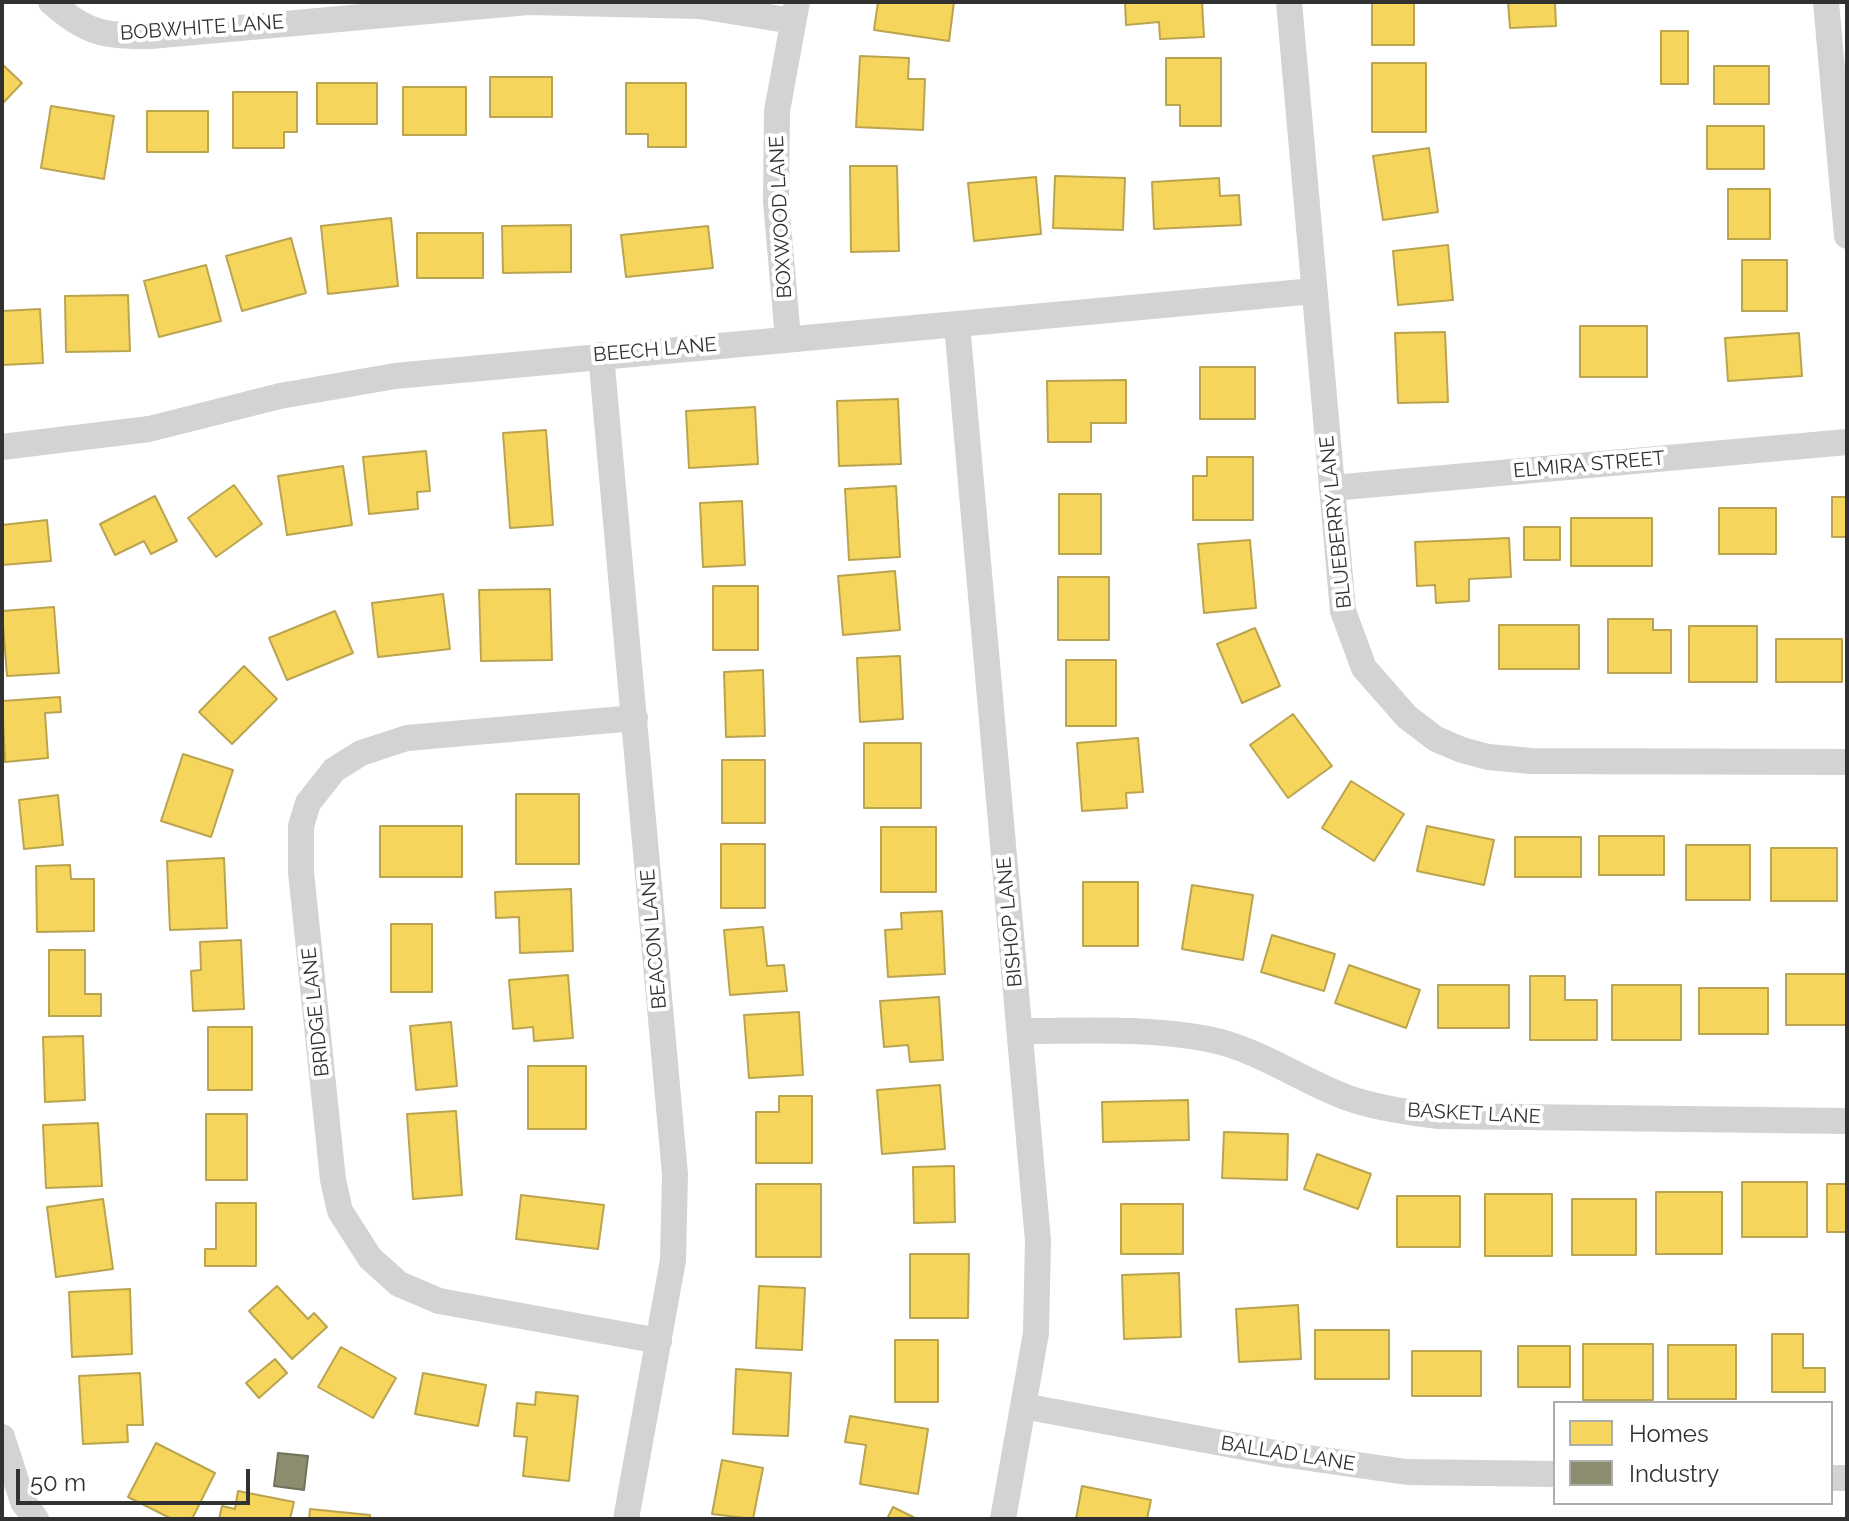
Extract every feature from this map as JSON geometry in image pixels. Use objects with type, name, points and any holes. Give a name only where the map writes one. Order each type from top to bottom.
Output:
[{"type":"street","name":"BOBWHITE LANE","points":[[51,2],[71,19],[94,31],[116,36],[151,36],[386,8],[528,2],[620,3],[795,12]]},
{"type":"street","name":"BLUEBERRY LANE","points":[[1289,2],[1343,611],[1364,668],[1407,717],[1436,739],[1488,757],[1531,761],[1847,762]]},
{"type":"street","points":[[1826,2],[1847,236]]},
{"type":"street","name":"BOXWOOD LANE","points":[[788,338],[776,202],[777,111],[795,12]]},
{"type":"street","name":"BEECH LANE","points":[[2,447],[149,429],[280,396],[395,376],[1314,291]]},
{"type":"street","name":"BISHOP LANE","points":[[957,324],[1038,1241],[1036,1333],[1003,1519]]},
{"type":"street","name":"BEACON LANE","points":[[601,355],[675,1174],[673,1260],[626,1519]]},
{"type":"street","name":"ELMIRA STREET","points":[[1332,488],[1847,442]]},
{"type":"street","name":"BRIDGE LANE","points":[[635,718],[407,738],[361,753],[334,770],[308,803],[301,826],[301,872],[333,1180],[340,1211],[370,1258],[399,1284],[439,1301],[659,1341]]},
{"type":"street","name":"BASKET LANE","points":[[1020,1031],[1135,1030],[1209,1039],[1255,1054],[1346,1097],[1380,1107],[1438,1116],[1847,1121]]},
{"type":"street","name":"BALLAD LANE","points":[[1023,1406],[1281,1454],[1407,1472],[1553,1474]]},
{"type":"street","points":[[2,1437],[23,1502],[36,1519]]},
{"type":"building: Homes","points":[[878,2],[954,2],[949,41],[874,30]]},
{"type":"building: Homes","points":[[1125,2],[1202,2],[1204,37],[1160,39],[1159,22],[1126,25]]},
{"type":"building: Homes","points":[[1372,2],[1414,2],[1414,45],[1372,45]]},
{"type":"building: Homes","points":[[1508,2],[1555,2],[1556,26],[1510,28]]},
{"type":"building: Homes","points":[[1661,31],[1688,31],[1688,84],[1661,84]]},
{"type":"building: Homes","points":[[860,56],[909,58],[908,79],[925,79],[923,130],[856,127]]},
{"type":"building: Homes","points":[[1166,58],[1221,58],[1221,126],[1180,126],[1180,105],[1166,105]]},
{"type":"building: Homes","points":[[1372,63],[1426,63],[1426,132],[1372,132]]},
{"type":"building: Homes","points":[[2,64],[22,83],[2,104]]},
{"type":"building: Homes","points":[[1714,66],[1769,66],[1769,104],[1714,104]]},
{"type":"building: Homes","points":[[490,77],[552,77],[552,117],[490,117]]},
{"type":"building: Homes","points":[[317,83],[377,83],[377,124],[317,124]]},
{"type":"building: Homes","points":[[626,83],[686,83],[686,147],[648,147],[648,134],[626,134]]},
{"type":"building: Homes","points":[[403,87],[466,87],[466,135],[403,135]]},
{"type":"building: Homes","points":[[233,92],[297,92],[297,132],[284,132],[284,148],[233,148]]},
{"type":"building: Homes","points":[[51,106],[114,116],[104,179],[41,168]]},
{"type":"building: Homes","points":[[147,111],[208,111],[208,152],[147,152]]},
{"type":"building: Homes","points":[[1707,126],[1764,126],[1764,169],[1707,169]]},
{"type":"building: Homes","points":[[1429,148],[1438,212],[1383,220],[1373,156]]},
{"type":"building: Homes","points":[[850,166],[897,166],[899,251],[851,252]]},
{"type":"building: Homes","points":[[1055,176],[1125,178],[1123,230],[1053,228]]},
{"type":"building: Homes","points":[[1036,177],[1041,234],[974,241],[968,183]]},
{"type":"building: Homes","points":[[1219,178],[1220,196],[1239,195],[1241,225],[1154,229],[1152,182]]},
{"type":"building: Homes","points":[[1728,189],[1770,189],[1770,239],[1728,239]]},
{"type":"building: Homes","points":[[391,218],[398,286],[328,294],[321,226]]},
{"type":"building: Homes","points":[[571,225],[571,272],[503,273],[502,226]]},
{"type":"building: Homes","points":[[708,226],[713,268],[626,277],[621,235]]},
{"type":"building: Homes","points":[[417,233],[483,233],[483,278],[417,278]]},
{"type":"building: Homes","points":[[291,238],[306,293],[242,311],[226,256]]},
{"type":"building: Homes","points":[[1448,245],[1453,300],[1398,305],[1393,251]]},
{"type":"building: Homes","points":[[1742,260],[1787,260],[1787,311],[1742,311]]},
{"type":"building: Homes","points":[[206,265],[221,321],[159,337],[144,281]]},
{"type":"building: Homes","points":[[128,295],[130,351],[66,352],[65,296]]},
{"type":"building: Homes","points":[[40,309],[43,363],[2,365],[2,311]]},
{"type":"building: Homes","points":[[1580,326],[1647,326],[1647,377],[1580,377]]},
{"type":"building: Homes","points":[[1445,332],[1448,402],[1398,403],[1395,333]]},
{"type":"building: Homes","points":[[1799,333],[1802,376],[1728,381],[1725,338]]},
{"type":"building: Homes","points":[[1200,367],[1255,367],[1255,419],[1200,419]]},
{"type":"building: Homes","points":[[1126,380],[1126,423],[1091,423],[1091,442],[1048,442],[1047,381]]},
{"type":"building: Homes","points":[[898,399],[901,464],[839,466],[837,401]]},
{"type":"building: Homes","points":[[755,407],[758,464],[689,468],[686,411]]},
{"type":"building: Homes","points":[[546,430],[553,525],[510,528],[503,433]]},
{"type":"building: Homes","points":[[426,451],[430,491],[417,492],[418,509],[369,514],[363,457]]},
{"type":"building: Homes","points":[[1207,457],[1253,457],[1253,520],[1193,520],[1193,476],[1207,476]]},
{"type":"building: Homes","points":[[343,466],[352,525],[287,535],[278,476]]},
{"type":"building: Homes","points":[[234,485],[262,524],[216,557],[188,518]]},
{"type":"building: Homes","points":[[896,486],[900,557],[849,560],[845,489]]},
{"type":"building: Homes","points":[[1059,494],[1101,494],[1101,554],[1059,554]]},
{"type":"building: Homes","points":[[155,496],[177,541],[151,554],[144,541],[115,555],[100,524]]},
{"type":"building: Homes","points":[[1832,497],[1847,497],[1847,537],[1832,537]]},
{"type":"building: Homes","points":[[742,501],[745,565],[703,567],[700,503]]},
{"type":"building: Homes","points":[[1719,508],[1776,508],[1776,554],[1719,554]]},
{"type":"building: Homes","points":[[1571,518],[1652,518],[1652,566],[1571,566]]},
{"type":"building: Homes","points":[[47,520],[51,561],[2,565],[2,525]]},
{"type":"building: Homes","points":[[1524,527],[1560,527],[1560,560],[1524,560]]},
{"type":"building: Homes","points":[[1509,538],[1511,577],[1469,579],[1469,601],[1436,603],[1435,585],[1417,586],[1415,542]]},
{"type":"building: Homes","points":[[1250,540],[1256,608],[1204,613],[1198,544]]},
{"type":"building: Homes","points":[[895,571],[900,630],[843,635],[838,576]]},
{"type":"building: Homes","points":[[1058,577],[1109,577],[1109,640],[1058,640]]},
{"type":"building: Homes","points":[[713,586],[758,586],[758,650],[713,650]]},
{"type":"building: Homes","points":[[550,589],[552,660],[481,661],[479,590]]},
{"type":"building: Homes","points":[[443,594],[450,649],[378,657],[372,603]]},
{"type":"building: Homes","points":[[54,607],[59,673],[7,676],[2,611]]},
{"type":"building: Homes","points":[[335,611],[353,653],[287,680],[269,638]]},
{"type":"building: Homes","points":[[1608,619],[1653,619],[1653,630],[1671,630],[1671,673],[1608,673]]},
{"type":"building: Homes","points":[[1499,625],[1579,625],[1579,669],[1499,669]]},
{"type":"building: Homes","points":[[1689,626],[1757,626],[1757,682],[1689,682]]},
{"type":"building: Homes","points":[[1255,628],[1280,686],[1242,703],[1217,644]]},
{"type":"building: Homes","points":[[1776,639],[1842,639],[1842,682],[1776,682]]},
{"type":"building: Homes","points":[[900,656],[903,719],[860,722],[857,658]]},
{"type":"building: Homes","points":[[1066,660],[1116,660],[1116,726],[1066,726]]},
{"type":"building: Homes","points":[[244,666],[277,699],[232,744],[199,712]]},
{"type":"building: Homes","points":[[763,670],[765,736],[726,737],[724,672]]},
{"type":"building: Homes","points":[[60,697],[61,712],[45,713],[48,758],[5,762],[2,701]]},
{"type":"building: Homes","points":[[1293,714],[1332,766],[1288,798],[1250,745]]},
{"type":"building: Homes","points":[[1138,738],[1143,792],[1126,793],[1127,808],[1082,811],[1077,743]]},
{"type":"building: Homes","points":[[864,743],[921,743],[921,808],[864,808]]},
{"type":"building: Homes","points":[[183,754],[233,770],[211,837],[161,821]]},
{"type":"building: Homes","points":[[722,760],[765,760],[765,823],[722,823]]},
{"type":"building: Homes","points":[[1351,781],[1404,814],[1374,861],[1322,828]]},
{"type":"building: Homes","points":[[516,794],[579,794],[579,864],[516,864]]},
{"type":"building: Homes","points":[[58,795],[63,845],[24,849],[19,800]]},
{"type":"building: Homes","points":[[380,826],[462,826],[462,877],[380,877]]},
{"type":"building: Homes","points":[[1427,826],[1494,840],[1484,885],[1417,871]]},
{"type":"building: Homes","points":[[881,827],[936,827],[936,892],[881,892]]},
{"type":"building: Homes","points":[[1599,836],[1664,836],[1664,875],[1599,875]]},
{"type":"building: Homes","points":[[1515,837],[1581,837],[1581,877],[1515,877]]},
{"type":"building: Homes","points":[[721,844],[765,844],[765,908],[721,908]]},
{"type":"building: Homes","points":[[1686,845],[1750,845],[1750,900],[1686,900]]},
{"type":"building: Homes","points":[[1771,848],[1837,848],[1837,901],[1771,901]]},
{"type":"building: Homes","points":[[224,858],[227,928],[170,930],[167,861]]},
{"type":"building: Homes","points":[[70,865],[71,879],[94,879],[94,931],[37,932],[36,866]]},
{"type":"building: Homes","points":[[1083,882],[1138,882],[1138,946],[1083,946]]},
{"type":"building: Homes","points":[[1192,885],[1253,895],[1243,960],[1182,949]]},
{"type":"building: Homes","points":[[571,889],[573,951],[520,953],[519,917],[496,918],[495,892]]},
{"type":"building: Homes","points":[[942,911],[945,974],[888,977],[885,930],[902,929],[901,913]]},
{"type":"building: Homes","points":[[391,924],[432,924],[432,992],[391,992]]},
{"type":"building: Homes","points":[[763,927],[767,966],[784,965],[787,991],[730,995],[724,930]]},
{"type":"building: Homes","points":[[1272,935],[1335,954],[1324,991],[1261,972]]},
{"type":"building: Homes","points":[[241,940],[244,1009],[193,1011],[191,971],[201,970],[200,942]]},
{"type":"building: Homes","points":[[49,950],[85,950],[85,994],[101,994],[101,1016],[49,1016]]},
{"type":"building: Homes","points":[[1349,965],[1420,990],[1406,1028],[1335,1003]]},
{"type":"building: Homes","points":[[1786,974],[1847,974],[1847,1025],[1786,1025]]},
{"type":"building: Homes","points":[[568,975],[573,1038],[534,1041],[533,1027],[513,1029],[509,980]]},
{"type":"building: Homes","points":[[1530,976],[1565,976],[1565,1000],[1597,1000],[1597,1040],[1530,1040]]},
{"type":"building: Homes","points":[[1438,985],[1509,985],[1509,1028],[1438,1028]]},
{"type":"building: Homes","points":[[1612,985],[1681,985],[1681,1040],[1612,1040]]},
{"type":"building: Homes","points":[[1699,988],[1768,988],[1768,1034],[1699,1034]]},
{"type":"building: Homes","points":[[939,997],[943,1060],[910,1062],[908,1045],[884,1047],[880,1001]]},
{"type":"building: Homes","points":[[799,1012],[803,1075],[749,1078],[744,1015]]},
{"type":"building: Homes","points":[[451,1022],[457,1086],[416,1090],[410,1026]]},
{"type":"building: Homes","points":[[208,1027],[252,1027],[252,1090],[208,1090]]},
{"type":"building: Homes","points":[[83,1036],[85,1100],[45,1102],[43,1037]]},
{"type":"building: Homes","points":[[528,1066],[586,1066],[586,1129],[528,1129]]},
{"type":"building: Homes","points":[[940,1085],[945,1149],[882,1154],[877,1090]]},
{"type":"building: Homes","points":[[779,1096],[812,1096],[812,1163],[756,1163],[756,1112],[779,1112]]},
{"type":"building: Homes","points":[[1188,1100],[1189,1140],[1103,1142],[1102,1102]]},
{"type":"building: Homes","points":[[456,1111],[462,1195],[413,1199],[407,1114]]},
{"type":"building: Homes","points":[[206,1114],[247,1114],[247,1180],[206,1180]]},
{"type":"building: Homes","points":[[98,1123],[102,1186],[46,1188],[43,1125]]},
{"type":"building: Homes","points":[[1224,1132],[1288,1134],[1287,1180],[1222,1178]]},
{"type":"building: Homes","points":[[1317,1154],[1371,1174],[1358,1209],[1304,1189]]},
{"type":"building: Homes","points":[[954,1166],[955,1222],[914,1223],[913,1167]]},
{"type":"building: Homes","points":[[1742,1182],[1807,1182],[1807,1237],[1742,1237]]},
{"type":"building: Homes","points":[[756,1184],[821,1184],[821,1257],[756,1257]]},
{"type":"building: Homes","points":[[1827,1184],[1847,1184],[1847,1232],[1827,1232]]},
{"type":"building: Homes","points":[[1656,1192],[1722,1192],[1722,1254],[1656,1254]]},
{"type":"building: Homes","points":[[1485,1194],[1552,1194],[1552,1256],[1485,1256]]},
{"type":"building: Homes","points":[[521,1195],[604,1205],[598,1249],[516,1239]]},
{"type":"building: Homes","points":[[1397,1196],[1460,1196],[1460,1247],[1397,1247]]},
{"type":"building: Homes","points":[[103,1199],[113,1269],[56,1277],[47,1207]]},
{"type":"building: Homes","points":[[1572,1199],[1636,1199],[1636,1255],[1572,1255]]},
{"type":"building: Homes","points":[[216,1203],[256,1203],[256,1266],[205,1266],[205,1249],[216,1249]]},
{"type":"building: Homes","points":[[1121,1204],[1183,1204],[1183,1254],[1121,1254]]},
{"type":"building: Homes","points":[[910,1254],[969,1254],[968,1318],[910,1318]]},
{"type":"building: Homes","points":[[1179,1273],[1181,1337],[1124,1339],[1122,1275]]},
{"type":"building: Homes","points":[[277,1286],[308,1319],[314,1313],[327,1327],[292,1359],[249,1311]]},
{"type":"building: Homes","points":[[759,1286],[805,1288],[802,1350],[756,1348]]},
{"type":"building: Homes","points":[[130,1289],[132,1354],[72,1357],[69,1292]]},
{"type":"building: Homes","points":[[1298,1305],[1301,1359],[1239,1362],[1236,1309]]},
{"type":"building: Homes","points":[[1315,1330],[1389,1330],[1389,1379],[1315,1379]]},
{"type":"building: Homes","points":[[1772,1334],[1803,1334],[1803,1368],[1825,1368],[1825,1392],[1772,1392]]},
{"type":"building: Homes","points":[[895,1340],[938,1340],[938,1402],[895,1402]]},
{"type":"building: Homes","points":[[1583,1344],[1653,1344],[1653,1400],[1583,1400]]},
{"type":"building: Homes","points":[[1668,1345],[1736,1345],[1736,1399],[1668,1399]]},
{"type":"building: Homes","points":[[1518,1346],[1570,1346],[1570,1387],[1518,1387]]},
{"type":"building: Homes","points":[[341,1347],[396,1378],[373,1418],[318,1387]]},
{"type":"building: Homes","points":[[1412,1351],[1481,1351],[1481,1396],[1412,1396]]},
{"type":"building: Homes","points":[[275,1359],[287,1373],[259,1398],[246,1383]]},
{"type":"building: Homes","points":[[736,1369],[791,1373],[788,1436],[733,1434]]},
{"type":"building: Homes","points":[[140,1373],[143,1425],[127,1425],[128,1442],[83,1444],[79,1376]]},
{"type":"building: Homes","points":[[423,1373],[486,1385],[478,1426],[415,1414]]},
{"type":"building: Homes","points":[[536,1392],[578,1396],[569,1481],[523,1476],[527,1437],[514,1436],[517,1403],[535,1405]]},
{"type":"building: Homes","points":[[850,1416],[928,1429],[918,1494],[860,1484],[866,1445],[845,1442]]},
{"type":"building: Homes","points":[[156,1443],[215,1473],[192,1519],[172,1519],[128,1497]]},
{"type":"building: Homes","points":[[722,1460],[763,1468],[753,1519],[712,1514]]},
{"type":"building: Homes","points":[[1082,1486],[1151,1500],[1147,1519],[1076,1519]]},
{"type":"building: Homes","points":[[238,1491],[294,1502],[290,1519],[219,1519],[222,1506],[235,1509]]},
{"type":"building: Homes","points":[[893,1507],[917,1519],[887,1519]]},
{"type":"building: Homes","points":[[310,1509],[370,1515],[370,1519],[309,1519]]},
{"type":"building: Industry","points":[[278,1453],[308,1456],[304,1490],[274,1486]]}]
